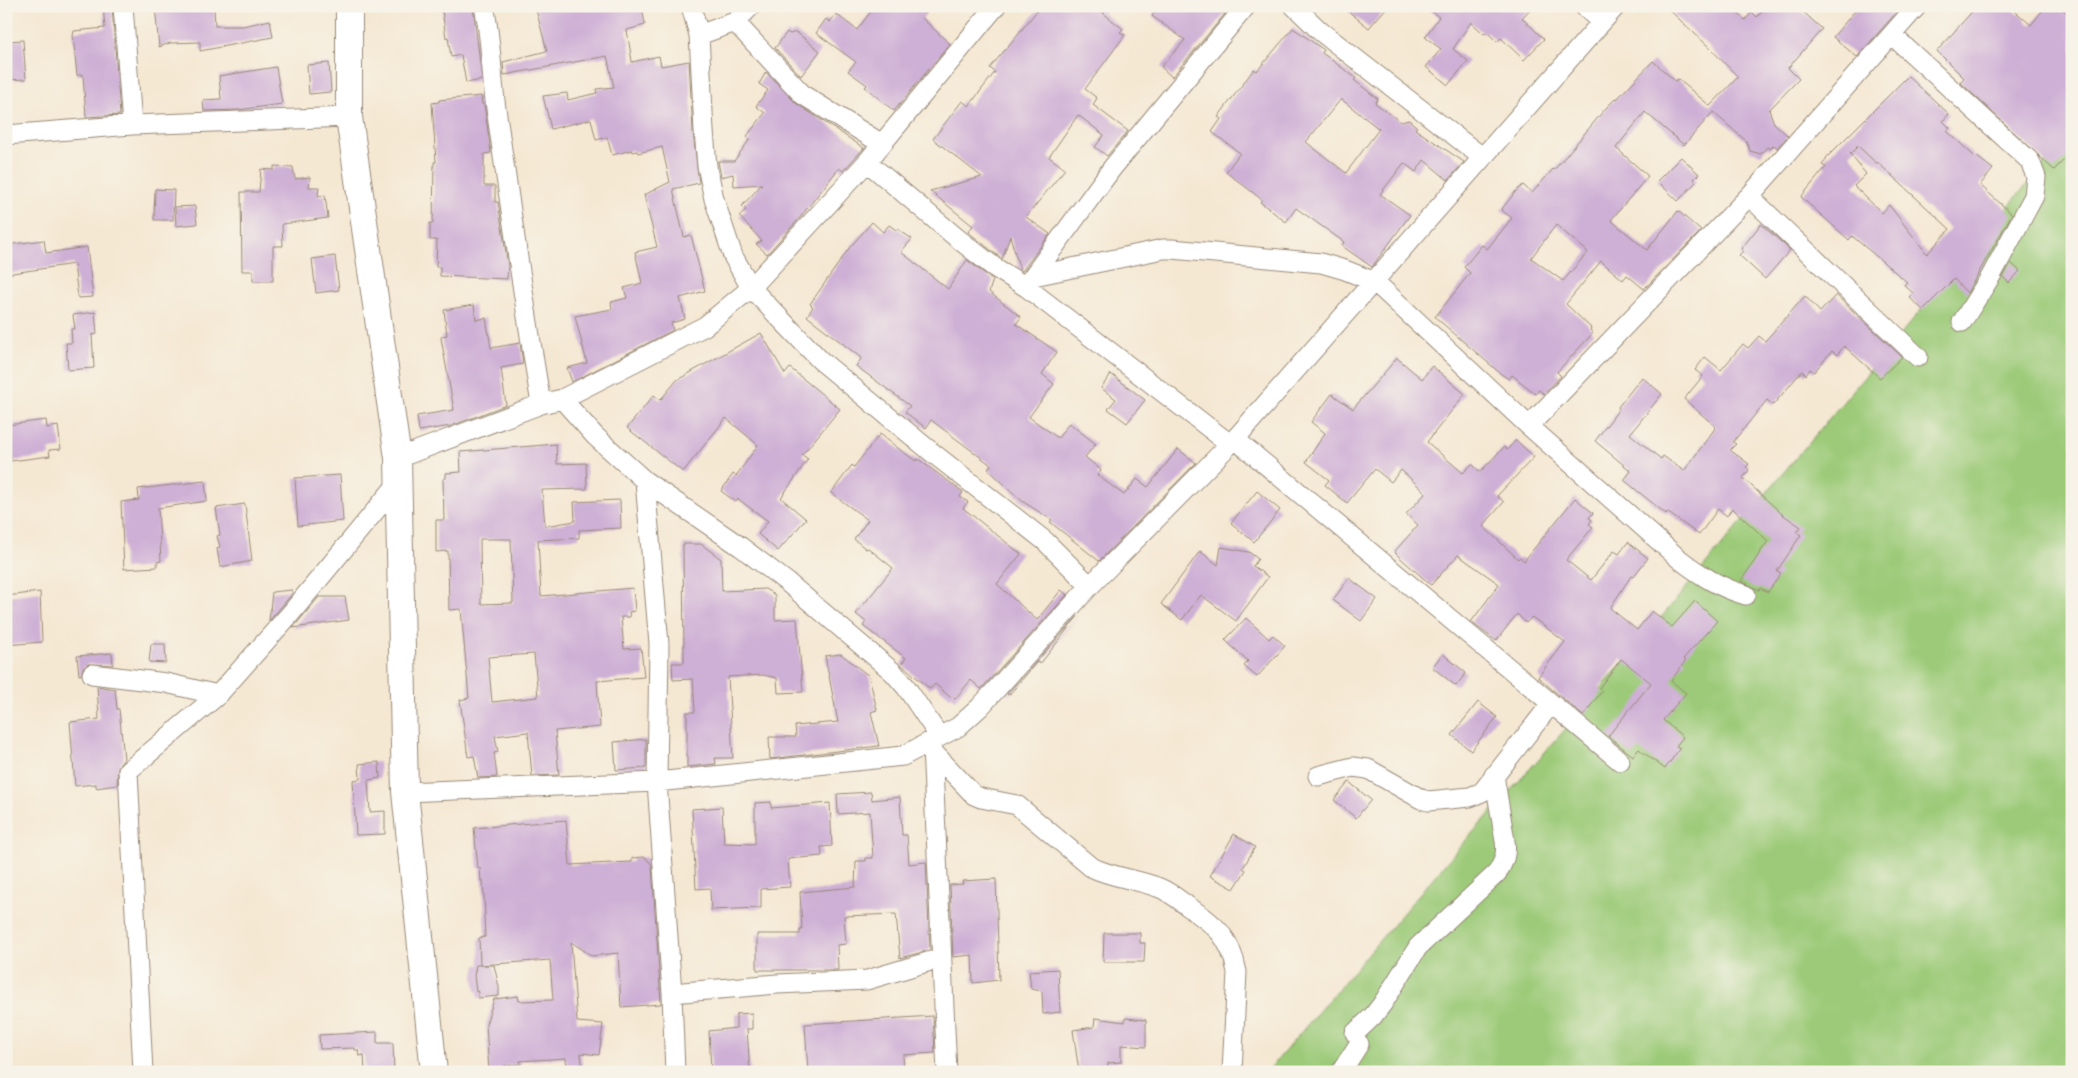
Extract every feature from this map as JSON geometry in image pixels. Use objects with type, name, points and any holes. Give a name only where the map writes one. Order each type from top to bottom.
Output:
[{"type":"main road","points":[[348,6],[349,117],[399,470],[405,792],[434,1072]]},
{"type":"street","points":[[123,6],[132,125]]},
{"type":"street","points":[[484,6],[489,30],[495,107],[541,404]]},
{"type":"street","points":[[691,6],[699,35],[704,131],[707,166],[712,191],[733,256],[751,288],[820,360],[929,450],[1045,541],[1090,586]]},
{"type":"street","points":[[699,35],[735,22],[751,6]]},
{"type":"street","points":[[143,1072],[128,772],[218,695],[291,613],[399,470],[541,404],[562,399],[705,326],[751,288],[867,162],[996,6]]},
{"type":"street","points":[[1030,281],[1113,167],[1246,6]]},
{"type":"street","points":[[1294,6],[1320,31],[1482,157]]},
{"type":"street","points":[[1584,6],[1601,22]]},
{"type":"street","points":[[405,792],[657,782],[903,756],[935,743],[958,727],[980,707],[1090,586],[1232,442],[1616,6]]},
{"type":"street","points":[[1529,426],[1749,196],[1893,36],[1917,6]]},
{"type":"street","points":[[735,22],[803,95],[882,144]]},
{"type":"street","points":[[1893,36],[2030,161],[2034,168],[2036,177],[2034,196],[1991,276],[1962,322]]},
{"type":"street","points":[[6,135],[132,125],[349,117]]},
{"type":"street","points":[[867,162],[994,267],[1030,281],[1232,442],[1620,761]]},
{"type":"street","points":[[1749,196],[1918,357]]},
{"type":"street","points":[[1030,281],[1163,249],[1172,249],[1321,263],[1374,282],[1529,426],[1684,563],[1703,577],[1730,590],[1746,595]]},
{"type":"street","points":[[562,399],[595,436],[645,481],[741,547],[787,582],[893,672],[906,687],[935,743],[974,795],[1016,805],[1091,867],[1158,887],[1212,922],[1220,931],[1235,960],[1237,972],[1232,1072]]},
{"type":"street","points":[[645,481],[659,644],[657,782],[672,993],[675,1072]]},
{"type":"street","points":[[92,674],[166,683],[218,695]]},
{"type":"street","points":[[1318,776],[1353,767],[1364,768],[1418,798],[1428,801],[1476,796],[1482,792],[1551,704]]},
{"type":"street","points":[[935,743],[941,958],[947,1072]]},
{"type":"street","points":[[1341,1072],[1357,1038],[1383,1003],[1418,947],[1497,873],[1502,864],[1506,850],[1506,840],[1494,775]]},
{"type":"street","points":[[672,993],[777,984],[867,980],[941,958]]},
{"type":"green space","points":[[2072,131],[2072,1072],[1267,1072],[1450,858],[1588,704]]},
{"type":"building","points":[[103,6],[112,6],[120,115],[86,117],[83,75],[77,75],[73,36],[74,31],[105,28]]},
{"type":"building","points":[[155,6],[190,6],[190,10],[214,8],[215,26],[243,26],[270,20],[273,37],[200,51],[200,42],[170,43],[159,47]]},
{"type":"building","points":[[460,6],[473,6],[482,80],[466,83],[461,55],[451,57],[442,10]]},
{"type":"building","points":[[535,6],[642,6],[645,25],[627,30],[632,62],[659,56],[661,66],[689,61],[693,132],[699,183],[673,189],[684,237],[691,235],[705,291],[680,298],[685,319],[671,323],[673,330],[572,382],[567,368],[587,363],[575,316],[612,309],[611,302],[627,298],[624,288],[642,283],[635,252],[657,247],[644,195],[670,182],[662,147],[638,153],[632,150],[612,155],[607,137],[596,140],[591,119],[551,129],[543,96],[567,93],[568,100],[597,93],[596,89],[614,87],[607,56],[504,75],[503,62],[547,51]]},
{"type":"building","points":[[875,6],[931,6],[922,18],[950,44],[894,111],[865,87],[867,85],[848,71],[856,62],[816,33],[826,19],[830,22],[836,14],[857,30]]},
{"type":"building","points":[[1041,6],[1109,6],[1103,13],[1123,29],[1120,32],[1125,35],[1085,89],[1097,98],[1093,105],[1128,131],[1107,156],[1095,147],[1104,135],[1078,115],[1049,157],[1065,169],[1026,217],[1050,234],[1022,271],[1020,270],[1010,236],[1002,259],[968,232],[973,226],[930,191],[982,177],[933,139],[962,101],[969,106],[995,72],[990,68]]},
{"type":"building","points":[[1159,6],[1214,6],[1225,14],[1172,77],[1161,67],[1185,40],[1152,16]]},
{"type":"building","points":[[1342,6],[1388,6],[1369,28]]},
{"type":"building","points":[[1424,6],[1533,6],[1522,18],[1544,39],[1524,60],[1501,38],[1497,42],[1487,32],[1484,34],[1471,22],[1453,49],[1468,61],[1448,85],[1426,67],[1441,49],[1425,37],[1439,17]]},
{"type":"building","points":[[1665,6],[1730,6],[1745,20],[1752,12],[1757,17],[1767,6],[1797,6],[1822,29],[1788,68],[1799,79],[1769,110],[1774,123],[1788,136],[1777,148],[1774,145],[1770,149],[1767,147],[1761,154],[1750,151],[1746,141],[1713,112],[1684,145],[1645,112],[1616,148],[1648,176],[1611,220],[1647,250],[1678,211],[1701,231],[1644,289],[1627,275],[1623,280],[1601,261],[1566,304],[1591,328],[1590,330],[1593,333],[1557,372],[1561,376],[1544,394],[1539,390],[1536,394],[1512,375],[1509,379],[1501,374],[1435,317],[1470,273],[1464,267],[1482,245],[1487,249],[1512,218],[1501,210],[1516,191],[1523,185],[1532,193],[1606,108],[1653,61],[1675,81],[1678,79],[1710,106],[1738,77]],"holes":[[[1556,225],[1588,252],[1563,281],[1531,258]]]},
{"type":"building","points":[[1859,6],[1902,6],[1857,57],[1833,37]]},
{"type":"building","points":[[1977,6],[2009,6],[2031,25],[2046,6],[2059,6],[2072,17],[2072,152],[2054,170],[1960,82],[1964,78],[1937,51]]},
{"type":"building","points":[[1293,28],[1324,50],[1322,53],[1356,78],[1354,80],[1378,99],[1375,103],[1401,122],[1409,120],[1417,127],[1415,129],[1464,162],[1448,180],[1424,160],[1416,172],[1404,163],[1380,194],[1410,215],[1372,267],[1342,246],[1344,242],[1296,208],[1286,222],[1260,202],[1262,200],[1226,172],[1240,153],[1212,132],[1221,119],[1218,117],[1254,69],[1257,71]],"holes":[[[1341,99],[1379,129],[1346,173],[1306,142]]]},
{"type":"building","points":[[787,32],[790,34],[796,32],[820,51],[801,76],[775,48]]},
{"type":"building","points":[[23,40],[26,79],[6,80],[6,41]]},
{"type":"building","points":[[329,63],[331,92],[309,94],[307,65]]},
{"type":"building","points":[[276,67],[282,104],[238,110],[204,111],[203,100],[221,99],[219,76]]},
{"type":"building","points":[[766,72],[797,104],[864,148],[843,171],[839,168],[798,220],[767,254],[756,244],[762,241],[739,216],[746,210],[742,206],[762,184],[734,186],[733,174],[721,177],[718,161],[734,161],[750,139],[747,136],[765,113],[756,106],[768,90],[759,84]]},
{"type":"building","points":[[1908,76],[1949,114],[1943,121],[1950,128],[1947,131],[1975,157],[1993,169],[1980,185],[2012,214],[1967,293],[1954,279],[1923,310],[1909,297],[1913,293],[1904,285],[1907,282],[1852,236],[1849,240],[1801,197],[1826,167],[1822,165],[1826,158]],"holes":[[[1858,146],[1950,229],[1927,254],[1889,205],[1882,213],[1854,186],[1866,174],[1850,154]]]},
{"type":"building","points":[[481,96],[482,104],[484,104],[491,153],[484,154],[484,186],[495,186],[495,202],[498,202],[508,266],[507,279],[440,276],[440,267],[436,267],[437,240],[430,240],[430,223],[433,223],[434,162],[436,162],[432,103],[439,102],[439,100]]},
{"type":"building","points":[[1681,157],[1699,174],[1694,179],[1696,182],[1678,201],[1657,181]]},
{"type":"building","points":[[274,166],[293,167],[295,179],[310,177],[309,187],[319,187],[318,196],[325,195],[328,218],[282,224],[283,246],[273,246],[273,281],[253,281],[253,271],[242,271],[241,192],[259,192],[261,169],[274,170]]},
{"type":"building","points":[[155,189],[174,190],[173,220],[154,220]]},
{"type":"building","points":[[195,206],[197,224],[176,226],[175,207]]},
{"type":"building","points":[[872,222],[883,232],[889,225],[912,239],[901,252],[948,289],[967,260],[993,280],[989,292],[1021,317],[1016,324],[1057,352],[1042,374],[1054,384],[1029,417],[1058,438],[1069,423],[1096,444],[1085,457],[1101,470],[1097,475],[1124,495],[1137,479],[1148,487],[1178,449],[1196,463],[1099,561],[1050,522],[1052,520],[1022,501],[988,469],[991,465],[931,420],[926,428],[905,412],[910,406],[856,366],[861,359],[860,357],[807,316],[813,307],[810,304],[850,247]]},
{"type":"building","points":[[1761,224],[1790,250],[1765,279],[1739,255],[1743,251],[1741,249]]},
{"type":"building","points":[[44,240],[46,253],[87,247],[93,297],[78,298],[74,264],[6,274],[6,245]]},
{"type":"building","points":[[335,256],[339,290],[316,293],[312,259]]},
{"type":"building","points":[[2011,263],[2020,271],[2009,283],[2003,277]]},
{"type":"building","points":[[1836,295],[1902,357],[1880,378],[1844,346],[1837,355],[1832,351],[1814,372],[1810,369],[1806,375],[1802,371],[1773,405],[1767,400],[1733,442],[1736,444],[1730,450],[1749,464],[1746,467],[1749,470],[1743,478],[1782,514],[1801,527],[1797,532],[1801,535],[1777,571],[1781,573],[1768,592],[1760,588],[1759,590],[1741,581],[1768,541],[1732,508],[1727,516],[1718,509],[1699,535],[1667,512],[1666,514],[1624,480],[1631,471],[1595,441],[1619,409],[1618,407],[1642,377],[1662,394],[1630,434],[1661,459],[1663,456],[1684,471],[1716,427],[1684,399],[1703,376],[1695,370],[1705,357],[1721,370],[1743,344],[1748,348],[1759,336],[1765,341],[1805,296],[1820,312]]},
{"type":"building","points":[[474,305],[476,320],[486,318],[491,348],[520,343],[523,364],[501,368],[506,405],[451,426],[419,431],[417,416],[454,410],[441,338],[447,335],[444,310]]},
{"type":"building","points":[[95,312],[97,334],[92,335],[94,368],[68,370],[66,343],[72,343],[71,329],[75,329],[73,315]]},
{"type":"building","points":[[761,333],[785,374],[790,368],[840,409],[802,455],[808,459],[781,498],[806,519],[778,551],[758,534],[768,521],[738,499],[736,502],[721,491],[733,474],[736,476],[758,445],[726,418],[683,472],[627,428],[654,395],[660,400],[677,380]]},
{"type":"building","points":[[1397,358],[1422,379],[1432,366],[1465,394],[1427,442],[1463,473],[1472,464],[1480,472],[1504,447],[1507,450],[1516,440],[1534,457],[1497,496],[1504,502],[1483,526],[1518,559],[1520,557],[1524,561],[1575,498],[1593,513],[1589,518],[1592,520],[1589,524],[1593,527],[1566,560],[1591,580],[1614,551],[1619,554],[1628,542],[1648,558],[1633,577],[1631,576],[1610,608],[1637,630],[1652,611],[1672,627],[1695,601],[1717,621],[1683,659],[1686,660],[1671,681],[1686,693],[1663,720],[1683,737],[1676,746],[1680,748],[1665,769],[1639,749],[1633,756],[1608,736],[1651,683],[1621,659],[1599,688],[1602,691],[1583,716],[1538,677],[1565,642],[1532,617],[1526,623],[1517,614],[1496,641],[1471,622],[1499,584],[1458,555],[1431,585],[1396,554],[1395,551],[1418,525],[1406,514],[1426,493],[1401,470],[1391,482],[1375,469],[1347,503],[1325,485],[1329,480],[1306,462],[1325,433],[1311,422],[1332,394],[1353,409]]},
{"type":"building","points":[[1111,374],[1145,400],[1127,423],[1108,409],[1116,399],[1101,388]]},
{"type":"building","points":[[46,420],[47,428],[58,426],[61,449],[49,450],[50,456],[11,461],[7,425]]},
{"type":"building","points":[[880,434],[903,452],[916,461],[918,459],[963,492],[960,497],[968,502],[963,508],[1021,554],[997,584],[1037,620],[1061,590],[1067,595],[981,689],[971,680],[955,699],[935,684],[930,689],[901,664],[906,658],[863,626],[866,622],[856,614],[893,568],[854,539],[868,520],[831,493],[852,465],[854,467]]},
{"type":"building","points":[[556,444],[557,464],[586,463],[587,489],[542,490],[545,526],[575,521],[574,502],[620,500],[621,528],[579,530],[579,538],[538,540],[541,596],[633,588],[635,611],[629,612],[630,617],[621,617],[624,649],[641,648],[644,677],[597,681],[600,727],[555,731],[559,775],[532,776],[528,732],[495,736],[498,752],[494,753],[497,777],[478,778],[474,756],[468,757],[460,700],[469,698],[461,609],[449,610],[448,551],[436,552],[436,520],[444,520],[443,479],[446,478],[446,473],[461,472],[460,452]],"holes":[[[480,539],[511,539],[513,603],[481,604]],[[534,654],[538,697],[492,702],[488,657]]]},
{"type":"building","points":[[340,475],[343,521],[298,526],[295,478]]},
{"type":"building","points":[[205,481],[207,501],[158,508],[161,561],[157,562],[157,567],[124,569],[121,502],[139,500],[138,489]]},
{"type":"building","points":[[1257,491],[1280,510],[1254,542],[1231,523]]},
{"type":"building","points":[[245,504],[252,561],[220,567],[217,548],[220,547],[217,536],[220,535],[216,508]]},
{"type":"building","points":[[683,544],[701,544],[721,559],[722,591],[765,589],[775,595],[775,620],[797,619],[803,692],[778,693],[777,678],[763,675],[728,677],[733,758],[715,758],[716,764],[687,767],[687,712],[695,712],[693,679],[673,680],[672,663],[684,663]]},
{"type":"building","points":[[1221,547],[1249,552],[1258,559],[1253,566],[1268,577],[1236,621],[1201,595],[1182,620],[1161,604],[1200,551],[1218,565]]},
{"type":"building","points":[[1349,578],[1377,599],[1361,621],[1333,600]]},
{"type":"building","points":[[292,590],[292,594],[269,621],[272,592]]},
{"type":"building","points":[[40,592],[42,642],[6,645],[6,596]]},
{"type":"building","points":[[319,597],[345,597],[349,620],[293,628]]},
{"type":"building","points":[[1078,616],[1040,664],[1037,662],[1009,695],[1007,694]]},
{"type":"building","points":[[1246,618],[1269,639],[1273,635],[1285,646],[1257,677],[1244,666],[1248,661],[1225,640]]},
{"type":"building","points":[[151,644],[165,644],[166,663],[149,662]]},
{"type":"building","points":[[112,653],[113,665],[88,664],[83,668],[81,675],[79,675],[77,656]]},
{"type":"building","points":[[841,654],[869,676],[877,710],[871,712],[879,746],[770,759],[769,737],[796,737],[795,726],[838,722],[825,656]]},
{"type":"building","points":[[1443,654],[1466,673],[1456,686],[1432,667]]},
{"type":"building","points":[[97,686],[115,689],[124,759],[118,767],[117,785],[96,788],[96,784],[75,786],[70,722],[99,719]]},
{"type":"building","points":[[1478,702],[1497,717],[1471,751],[1452,735]]},
{"type":"building","points":[[646,739],[646,768],[616,770],[614,742]]},
{"type":"building","points":[[379,762],[380,778],[368,780],[370,812],[385,811],[385,834],[356,835],[353,780],[360,779],[359,764]]},
{"type":"building","points":[[1349,782],[1371,800],[1356,818],[1334,800]]},
{"type":"building","points":[[871,792],[872,800],[900,797],[902,835],[907,835],[909,864],[926,862],[930,950],[900,958],[896,914],[844,916],[846,944],[837,945],[838,970],[757,970],[757,934],[800,934],[800,930],[802,930],[800,892],[855,887],[856,861],[866,861],[866,858],[873,858],[870,812],[838,814],[837,794]]},
{"type":"building","points":[[771,802],[771,808],[830,803],[832,846],[821,847],[822,856],[788,859],[790,887],[761,889],[761,908],[711,910],[710,888],[696,889],[692,809],[722,807],[724,843],[755,844],[755,803]]},
{"type":"building","points":[[566,820],[570,865],[632,862],[632,858],[645,857],[652,865],[661,1004],[621,1007],[618,953],[592,956],[571,942],[577,1022],[603,1024],[599,1055],[581,1053],[583,1072],[567,1072],[566,1058],[520,1061],[521,1064],[504,1066],[504,1072],[489,1072],[486,1024],[494,999],[518,996],[519,1001],[553,1000],[550,960],[480,965],[479,938],[485,937],[485,915],[483,880],[481,881],[480,868],[478,868],[474,828]]},
{"type":"building","points":[[1234,834],[1255,847],[1243,868],[1246,870],[1234,889],[1210,876]]},
{"type":"building","points":[[996,879],[999,980],[973,983],[972,955],[953,957],[950,885],[963,884],[962,881]]},
{"type":"building","points":[[1104,933],[1140,933],[1140,943],[1145,943],[1144,962],[1103,962]]},
{"type":"building","points":[[476,965],[494,965],[499,996],[478,998],[474,976]]},
{"type":"building","points":[[1058,969],[1060,1012],[1043,1014],[1042,991],[1031,989],[1029,971]]},
{"type":"building","points":[[752,1013],[752,1029],[747,1029],[750,1072],[711,1072],[709,1031],[736,1028],[736,1014]]},
{"type":"building","points":[[933,1016],[935,1053],[903,1055],[904,1072],[808,1072],[805,1024]]},
{"type":"building","points":[[1095,1018],[1125,1022],[1125,1018],[1146,1020],[1146,1047],[1121,1045],[1121,1062],[1108,1063],[1107,1072],[1079,1072],[1073,1030],[1094,1027]]},
{"type":"building","points":[[377,1032],[377,1043],[393,1043],[394,1072],[365,1072],[364,1055],[359,1056],[358,1050],[355,1050],[355,1048],[320,1049],[319,1035]]}]
